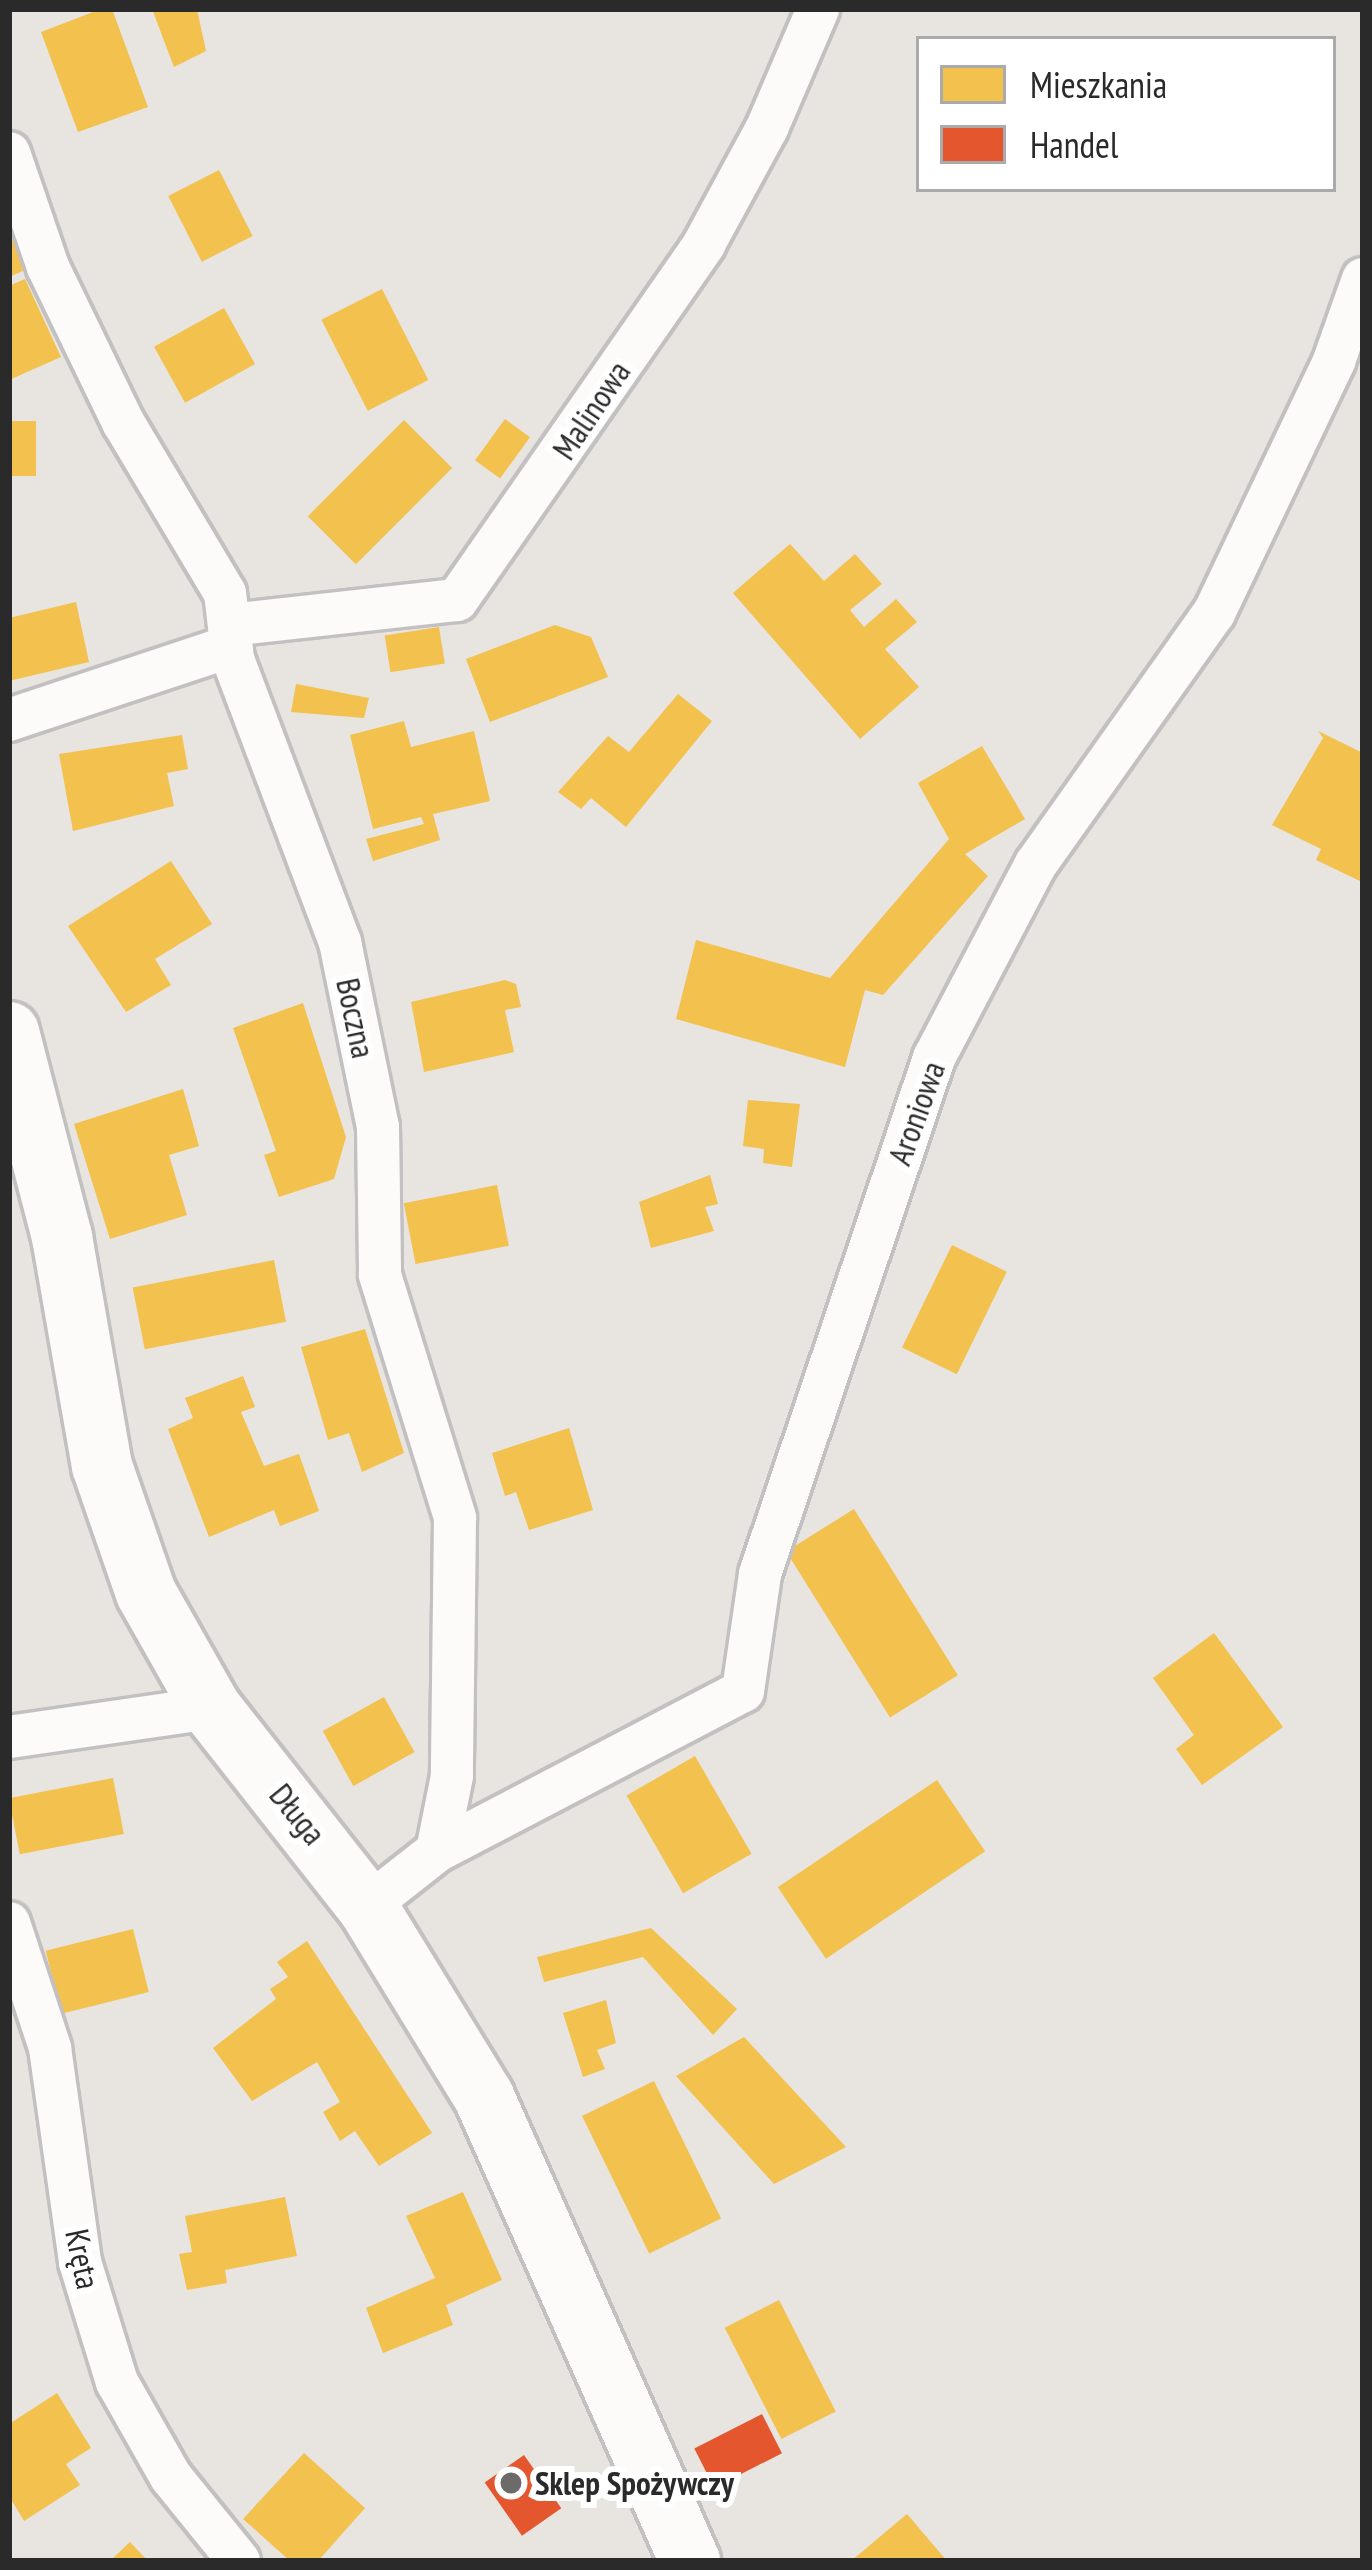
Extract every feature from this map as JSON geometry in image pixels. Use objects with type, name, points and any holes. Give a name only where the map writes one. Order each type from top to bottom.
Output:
[{"type":"street","name":"Malinowa","points":[[9,720],[117,685],[230,636],[458,600],[704,244],[766,128],[818,9]]},
{"type":"street","name":"Boczna","points":[[9,153],[48,267],[123,422],[225,593],[230,636],[340,942],[378,1127],[380,1274],[454,1518],[452,1776],[436,1851]]},
{"type":"street","name":"Aroniowa","points":[[436,1851],[743,1691],[760,1574],[934,1058],[1036,864],[1214,613],[1334,361],[1363,279]]},
{"type":"street","name":"Długa","points":[[9,1032],[62,1237],[102,1466],[146,1593],[212,1708],[367,1906],[484,2097],[690,2561]]},
{"type":"street","points":[[9,1737],[212,1708]]},
{"type":"street","points":[[367,1906],[436,1851]]},
{"type":"street","name":"Kręta","points":[[9,1923],[50,2048],[80,2262],[117,2382],[171,2477],[239,2561]]},
{"type":"building: Mieszkania","points":[[112,9],[148,107],[78,132],[41,32]]},
{"type":"building: Mieszkania","points":[[152,9],[197,9],[206,51],[174,67]]},
{"type":"building: Mieszkania","points":[[219,170],[253,236],[202,262],[168,196]]},
{"type":"building: Mieszkania","points":[[9,232],[25,270],[9,277]]},
{"type":"building: Mieszkania","points":[[25,279],[61,357],[9,380],[9,286]]},
{"type":"building: Mieszkania","points":[[382,289],[428,380],[368,411],[321,320]]},
{"type":"building: Mieszkania","points":[[224,308],[255,364],[185,403],[154,347]]},
{"type":"building: Mieszkania","points":[[505,419],[530,437],[500,478],[475,460]]},
{"type":"building: Mieszkania","points":[[404,420],[452,468],[356,564],[308,516]]},
{"type":"building: Mieszkania","points":[[9,421],[36,421],[36,476],[9,476]]},
{"type":"building: Mieszkania","points":[[790,544],[824,581],[855,554],[882,584],[850,610],[864,627],[896,599],[917,622],[885,649],[919,687],[860,739],[733,593]]},
{"type":"building: Mieszkania","points":[[76,602],[89,662],[9,681],[9,618]]},
{"type":"building: Mieszkania","points":[[555,625],[591,637],[608,677],[490,722],[466,659]]},
{"type":"building: Mieszkania","points":[[439,627],[445,664],[390,672],[385,636]]},
{"type":"building: Mieszkania","points":[[296,684],[369,698],[364,718],[291,712]]},
{"type":"building: Mieszkania","points":[[678,694],[712,721],[626,827],[591,798],[581,809],[558,792],[608,736],[629,752]]},
{"type":"building: Mieszkania","points":[[404,721],[411,747],[474,731],[490,801],[433,814],[440,840],[373,861],[366,839],[424,824],[421,817],[373,829],[350,735]]},
{"type":"building: Mieszkania","points":[[1318,731],[1363,753],[1362,882],[1316,860],[1321,849],[1272,825],[1323,738]]},
{"type":"building: Mieszkania","points":[[182,735],[188,769],[167,773],[174,806],[73,831],[59,754]]},
{"type":"building: Mieszkania","points":[[982,746],[1025,819],[965,854],[988,876],[883,995],[865,990],[845,1067],[676,1019],[696,940],[830,978],[949,839],[918,783]]},
{"type":"building: Mieszkania","points":[[171,861],[212,924],[155,959],[171,985],[126,1012],[68,926]]},
{"type":"building: Mieszkania","points":[[505,980],[516,984],[521,1007],[505,1010],[514,1052],[424,1072],[411,1002]]},
{"type":"building: Mieszkania","points":[[303,1003],[346,1137],[334,1179],[279,1197],[264,1155],[276,1151],[233,1028]]},
{"type":"building: Mieszkania","points":[[183,1089],[199,1146],[169,1155],[187,1215],[110,1239],[74,1124]]},
{"type":"building: Mieszkania","points":[[748,1100],[800,1104],[792,1167],[763,1163],[764,1149],[743,1146]]},
{"type":"building: Mieszkania","points":[[710,1175],[718,1204],[705,1207],[714,1231],[651,1248],[639,1202]]},
{"type":"building: Mieszkania","points":[[497,1185],[509,1246],[416,1264],[404,1203]]},
{"type":"building: Mieszkania","points":[[952,1245],[1007,1272],[957,1374],[902,1347]]},
{"type":"building: Mieszkania","points":[[274,1260],[286,1322],[145,1349],[133,1287]]},
{"type":"building: Mieszkania","points":[[365,1329],[404,1453],[362,1472],[349,1433],[328,1440],[301,1347]]},
{"type":"building: Mieszkania","points":[[243,1376],[255,1407],[241,1412],[264,1466],[299,1454],[319,1511],[280,1526],[274,1510],[209,1537],[168,1429],[193,1418],[185,1398]]},
{"type":"building: Mieszkania","points":[[569,1428],[593,1510],[529,1530],[516,1492],[505,1496],[492,1453]]},
{"type":"building: Mieszkania","points":[[854,1509],[958,1675],[890,1718],[786,1551]]},
{"type":"building: Mieszkania","points":[[1214,1633],[1283,1727],[1202,1785],[1176,1749],[1194,1735],[1153,1678]]},
{"type":"building: Mieszkania","points":[[384,1697],[415,1752],[353,1786],[323,1731]]},
{"type":"building: Mieszkania","points":[[695,1756],[752,1854],[683,1893],[627,1796]]},
{"type":"building: Mieszkania","points":[[113,1778],[124,1834],[20,1854],[9,1798]]},
{"type":"building: Mieszkania","points":[[937,1780],[985,1851],[826,1959],[778,1887]]},
{"type":"building: Mieszkania","points":[[651,1928],[737,2009],[713,2035],[643,1957],[544,1982],[537,1957]]},
{"type":"building: Mieszkania","points":[[133,1929],[149,1992],[61,2014],[46,1951]]},
{"type":"building: Mieszkania","points":[[307,1941],[432,2133],[379,2166],[355,2131],[340,2141],[323,2112],[340,2102],[317,2062],[252,2101],[213,2048],[276,1999],[270,1989],[288,1977],[277,1962]]},
{"type":"building: Mieszkania","points":[[606,2000],[616,2043],[597,2050],[605,2069],[583,2077],[563,2013]]},
{"type":"building: Mieszkania","points":[[744,2037],[846,2147],[774,2184],[676,2076]]},
{"type":"building: Mieszkania","points":[[654,2081],[721,2219],[649,2254],[582,2116]]},
{"type":"building: Mieszkania","points":[[463,2192],[502,2280],[446,2305],[453,2325],[383,2353],[366,2308],[435,2278],[406,2216]]},
{"type":"building: Mieszkania","points":[[285,2197],[297,2256],[225,2270],[227,2283],[187,2290],[179,2254],[192,2252],[185,2216]]},
{"type":"building: Mieszkania","points":[[779,2300],[836,2411],[781,2439],[725,2328]]},
{"type":"building: Mieszkania","points":[[57,2393],[91,2448],[66,2464],[80,2485],[24,2521],[9,2496],[9,2424]]},
{"type":"building: Mieszkania","points":[[304,2453],[365,2508],[318,2561],[290,2561],[243,2519]]},
{"type":"building: Mieszkania","points":[[907,2514],[947,2561],[851,2561]]},
{"type":"building: Mieszkania","points":[[130,2542],[148,2561],[110,2561]]},
{"type":"building: Handel","points":[[762,2414],[782,2453],[714,2488],[694,2449]]},
{"type":"building: Handel","points":[[524,2455],[561,2508],[522,2536],[485,2483]]},
{"type":"place","name":"Sklep Spożywczy","points":[[511,2483]]}]
